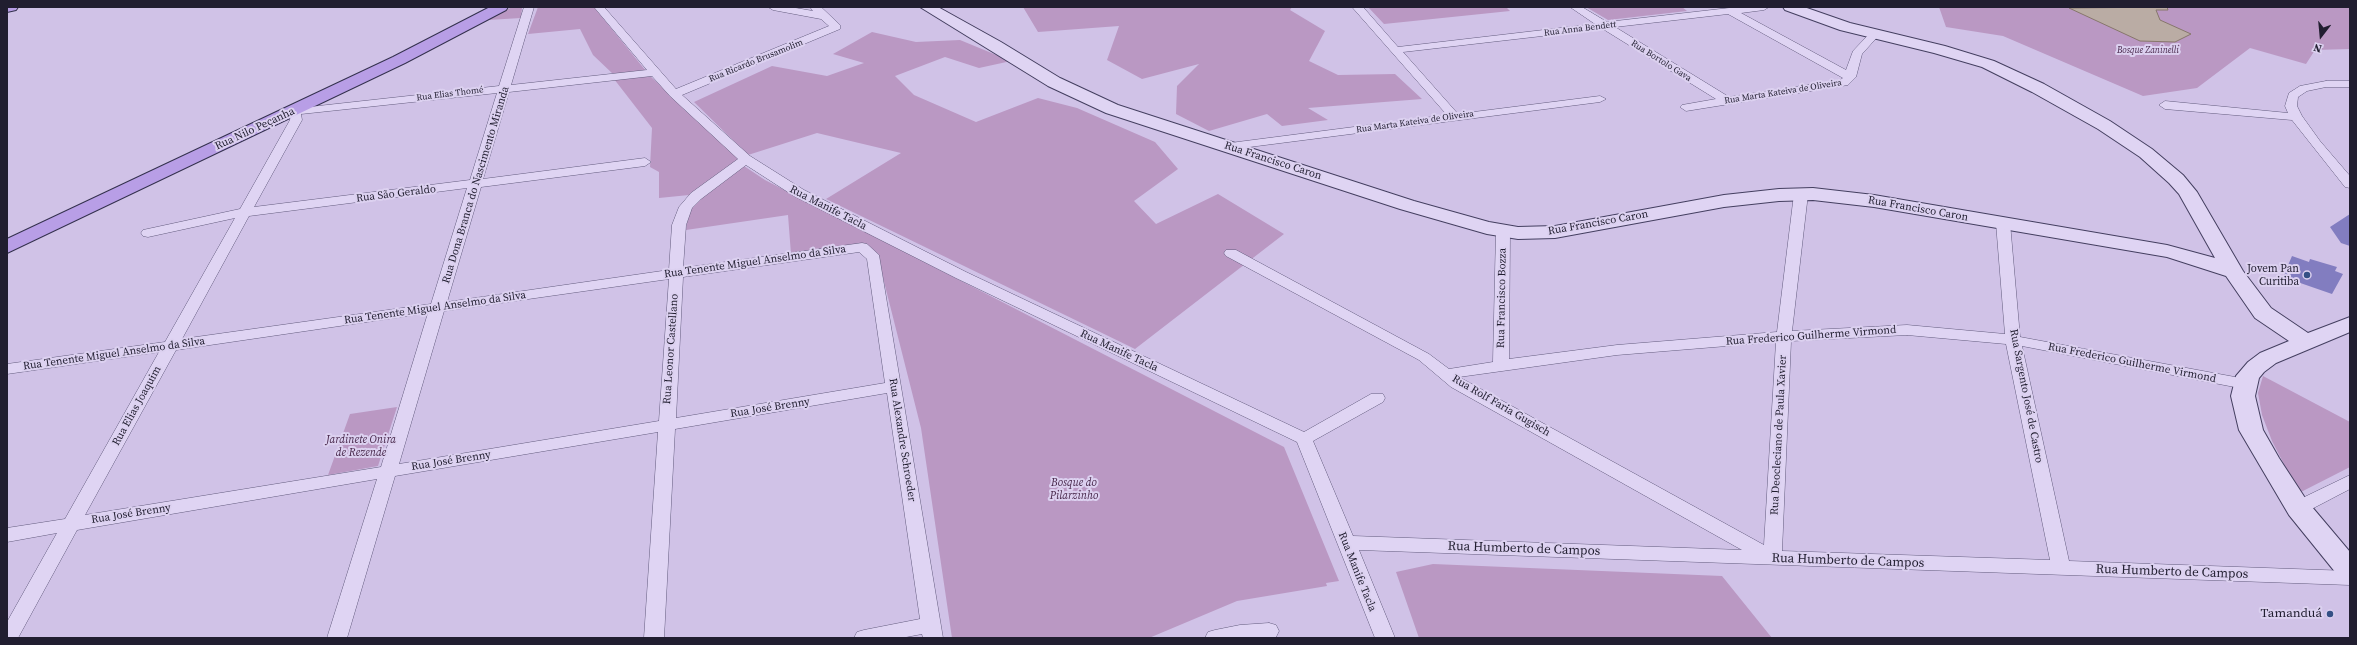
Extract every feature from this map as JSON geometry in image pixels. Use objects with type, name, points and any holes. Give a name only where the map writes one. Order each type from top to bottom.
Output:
[{"type":"main road","points":[[7,8],[11,7]]},
{"type":"main road","name":"Rua Nilo Peçanha","points":[[7,246],[295,111],[426,47],[501,7]]},
{"type":"street","name":"Rua Dona Branca do Nascimento Miranda","points":[[337,638],[506,87],[529,7]]},
{"type":"street","points":[[599,7],[653,73],[746,159]]},
{"type":"street","points":[[773,7],[824,16]]},
{"type":"street","points":[[816,7],[824,16]]},
{"type":"street","name":"Rua Francisco Caron","points":[[927,7],[994,45],[1054,82],[1092,101],[1136,118],[1230,147],[1431,213],[1503,231],[1555,232],[1702,204],[1801,194],[1867,200],[2167,251],[2192,257],[2233,272]]},
{"type":"street","points":[[1356,7],[1454,116]]},
{"type":"street","name":"Rua Bortolo Gava","points":[[1575,7],[1727,102]]},
{"type":"street","name":"Rua Anna Bendett","points":[[1396,50],[1764,7]]},
{"type":"street","points":[[1790,7],[1834,24],[1950,52],[1988,64],[2038,88],[2104,125],[2146,153],[2176,179],[2196,207],[2233,272],[2263,313],[2304,342]]},
{"type":"street","points":[[1730,11],[1850,77]]},
{"type":"street","name":"Rua Ricardo Brusamolim","points":[[674,94],[816,37],[836,27],[824,16]]},
{"type":"street","name":"Rua Marta Kateiva de Oliveira","points":[[1686,107],[1840,85],[1850,77],[1857,53],[1875,34]]},
{"type":"street","name":"Rua Elias Thomé","points":[[295,111],[506,87],[653,73]]},
{"type":"street","points":[[2350,84],[2312,86],[2298,91],[2293,95],[2291,106],[2296,117],[2350,184]]},
{"type":"street","name":"Rua Marta Kateiva de Oliveira","points":[[1230,147],[1454,116],[1600,99]]},
{"type":"street","points":[[2165,106],[2296,117]]},
{"type":"street","name":"Rua Elias Joaquim","points":[[8,638],[296,120],[295,111]]},
{"type":"street","name":"Rua Leonor Castellano","points":[[654,638],[679,226],[686,207],[708,185],[746,159]]},
{"type":"street","name":"Rua Manife Tacla","points":[[746,159],[799,193],[954,272],[1304,439],[1385,638]]},
{"type":"street","name":"Rua São Geraldo","points":[[148,233],[226,215],[244,214],[646,162]]},
{"type":"street","name":"Rua Deocleciano de Paula Xavier","points":[[1772,558],[1784,337],[1801,194]]},
{"type":"street","name":"Rua Sargento José de Castro","points":[[2003,223],[2013,340],[2061,568]]},
{"type":"street","name":"Rua Francisco Bozza","points":[[1501,365],[1503,231]]},
{"type":"street","name":"Rua Tenente Miguel Anselmo da Silva","points":[[7,369],[862,247]]},
{"type":"street","name":"Rua Alexandre Schroeder","points":[[862,247],[874,258],[932,631]]},
{"type":"street","name":"Rua Rolf Faria Gugisch","points":[[1231,253],[1424,357],[1457,383],[1772,558]]},
{"type":"street","points":[[2350,324],[2268,358],[2256,367],[2248,376],[2245,384],[2245,410],[2252,430],[2268,461],[2298,508],[2350,572]]},
{"type":"street","name":"Rua Frederico Guilherme Virmond","points":[[1446,374],[1501,365],[1624,350],[1784,337],[1906,330],[1965,334],[2013,340],[2245,384]]},
{"type":"street","name":"Rua José Brenny","points":[[7,535],[894,387]]},
{"type":"street","points":[[1304,439],[1377,398]]},
{"type":"street","points":[[2298,508],[2350,481]]},
{"type":"street","name":"Rua Humberto de Campos","points":[[1346,543],[2350,578]]},
{"type":"street","points":[[864,638],[932,631]]},
{"type":"street","points":[[1216,638],[1240,633],[1269,631]]},
{"type":"green space","points":[[512,7],[522,8],[521,18],[488,20]]},
{"type":"green space","points":[[538,7],[594,7],[646,71],[613,74],[593,55],[580,29],[528,34]]},
{"type":"green space","points":[[1023,7],[1292,7],[1290,10],[1325,31],[1309,61],[1338,75],[1395,74],[1422,99],[1308,108],[1328,120],[1282,126],[1267,114],[1209,131],[1176,114],[1177,86],[1199,64],[1142,79],[1107,60],[1119,26],[1038,32]]},
{"type":"green space","points":[[1368,7],[1506,7],[1510,11],[1384,24]]},
{"type":"green space","points":[[1586,7],[1682,7],[1687,11],[1608,20]]},
{"type":"green space","name":"Bosque Zaninelli","points":[[1939,7],[2350,7],[2350,49],[2315,50],[2306,64],[2250,48],[2197,88],[2143,96],[2003,36],[1946,27]]},
{"type":"green space","points":[[872,32],[916,42],[960,40],[1011,61],[979,68],[945,57],[895,76],[914,95],[976,122],[1038,98],[1077,108],[1155,142],[1178,169],[1134,201],[1156,224],[1218,194],[1284,234],[1135,349],[826,199],[901,153],[817,133],[748,155],[694,102],[772,66],[827,76],[864,63],[833,54]]},
{"type":"green space","points":[[649,75],[739,159],[689,195],[659,198],[659,172],[650,167],[652,128],[614,79]]},
{"type":"green space","name":"Bosque do Pilarzinho","points":[[744,166],[765,180],[1284,447],[1339,581],[1326,583],[1327,586],[1237,601],[1149,638],[952,638],[921,428],[878,258],[867,244],[791,254],[788,215],[686,230],[688,215],[694,204],[707,192]]},
{"type":"green space","points":[[2263,376],[2350,422],[2350,467],[2299,493],[2272,441],[2262,415],[2258,393]]},
{"type":"green space","name":"Jardinete Onira de Rezende","points":[[397,407],[378,466],[328,475],[350,414]]},
{"type":"green space","points":[[1433,564],[1722,576],[1772,638],[1419,638],[1396,572]]},
{"type":"shaded area","points":[[2167,7],[2168,10],[2156,10],[2160,20],[2191,34],[2175,42],[2140,41],[2069,8]]},
{"type":"building","points":[[2350,214],[2350,246],[2341,243],[2330,227]]},
{"type":"building","name":"Jovem Pan Curitiba","points":[[2292,256],[2309,262],[2310,259],[2337,267],[2335,271],[2343,274],[2332,294],[2283,277]]},
{"type":"place","name":"Jovem Pan Curitiba","points":[[2307,275]]},
{"type":"place","name":"Tamanduá","points":[[2330,614]]}]
